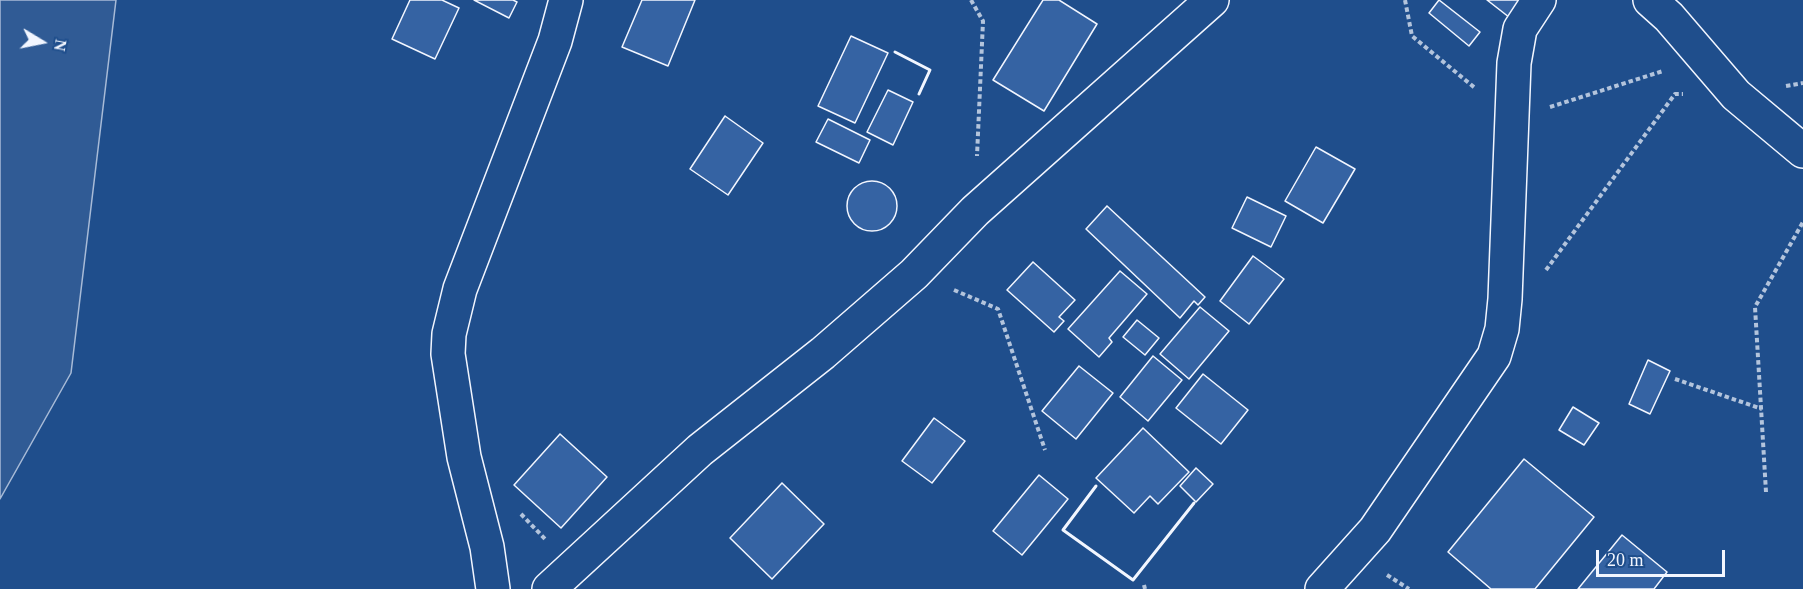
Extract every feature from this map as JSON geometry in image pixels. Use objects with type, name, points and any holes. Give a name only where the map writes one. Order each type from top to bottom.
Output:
[{"type":"street","points":[[493,589],[487,547],[463,447],[448,354],[449,334],[460,289],[555,41],[566,0]]},
{"type":"street","points":[[549,589],[700,450],[824,353],[914,274],[975,211],[1212,0]]},
{"type":"street","points":[[1322,589],[1375,530],[1494,356],[1502,330],[1504,309],[1514,63],[1520,29],[1539,0]]},
{"type":"street","points":[[1650,0],[1669,17],[1736,95],[1803,151]]},
{"type":"path","points":[[971,0],[983,21],[975,211]]},
{"type":"path","points":[[1405,0],[1413,36],[1512,119],[1704,59]]},
{"type":"path","points":[[1544,273],[1675,94],[1736,95],[1803,83]]},
{"type":"path","points":[[1766,492],[1755,307],[1803,222]]},
{"type":"path","points":[[914,274],[998,309],[1045,450]]},
{"type":"path","points":[[1675,379],[1762,409]]},
{"type":"shaded area","points":[[0,0],[116,0],[71,373],[0,499]]},
{"type":"building","points":[[410,0],[442,0],[459,8],[435,59],[392,39]]},
{"type":"building","points":[[474,0],[513,0],[517,2],[509,18]]},
{"type":"building","points":[[642,0],[695,0],[668,66],[622,47]]},
{"type":"building","points":[[1043,0],[1059,0],[1097,24],[1044,111],[993,80]]},
{"type":"building","points":[[1439,0],[1480,32],[1469,46],[1429,13]]},
{"type":"building","points":[[1487,0],[1530,0],[1514,21]]},
{"type":"building","points":[[851,36],[888,53],[855,123],[818,106]]},
{"type":"building","points":[[888,90],[913,102],[893,145],[867,132]]},
{"type":"building","points":[[725,116],[763,143],[728,195],[690,169]]},
{"type":"building","points":[[828,119],[870,140],[859,163],[816,142]]},
{"type":"building","points":[[1316,147],[1355,169],[1323,223],[1285,201]]},
{"type":"building","points":[[867,181],[877,181],[890,188],[897,201],[897,211],[890,224],[877,231],[867,231],[858,227],[851,220],[847,211],[847,201],[851,192],[858,185]]},
{"type":"building","points":[[1247,197],[1286,216],[1271,247],[1232,228]]},
{"type":"building","points":[[1107,206],[1205,297],[1198,305],[1194,301],[1180,318],[1086,229]]},
{"type":"building","points":[[1253,256],[1284,279],[1249,324],[1220,301]]},
{"type":"building","points":[[1033,262],[1075,300],[1059,317],[1064,321],[1054,332],[1007,290]]},
{"type":"building","points":[[1120,271],[1147,294],[1109,338],[1112,342],[1099,357],[1068,329]]},
{"type":"building","points":[[1200,307],[1229,331],[1189,379],[1160,354]]},
{"type":"building","points":[[1137,320],[1159,338],[1145,355],[1123,337]]},
{"type":"building","points":[[1153,356],[1182,380],[1148,421],[1120,397]]},
{"type":"building","points":[[1648,360],[1670,371],[1650,414],[1629,404]]},
{"type":"building","points":[[1079,366],[1113,393],[1076,439],[1042,411]]},
{"type":"building","points":[[1203,374],[1248,410],[1221,444],[1176,408]]},
{"type":"building","points":[[1573,407],[1599,423],[1584,445],[1559,430]]},
{"type":"building","points":[[934,418],[965,441],[932,483],[902,461]]},
{"type":"building","points":[[1143,428],[1189,472],[1158,504],[1150,496],[1134,513],[1096,478]]},
{"type":"building","points":[[560,434],[607,477],[561,528],[514,485]]},
{"type":"building","points":[[1524,459],[1594,517],[1535,589],[1491,589],[1448,552]]},
{"type":"building","points":[[1196,468],[1213,484],[1196,502],[1180,486]]},
{"type":"building","points":[[1039,475],[1068,499],[1022,555],[993,531]]},
{"type":"building","points":[[782,483],[824,524],[772,579],[730,538]]},
{"type":"building","points":[[1622,535],[1667,572],[1654,589],[1578,589]]},
{"type":"wall","points":[[895,52],[930,70],[919,94]]},
{"type":"wall","points":[[1096,486],[1063,530],[1133,580],[1194,503]]}]
